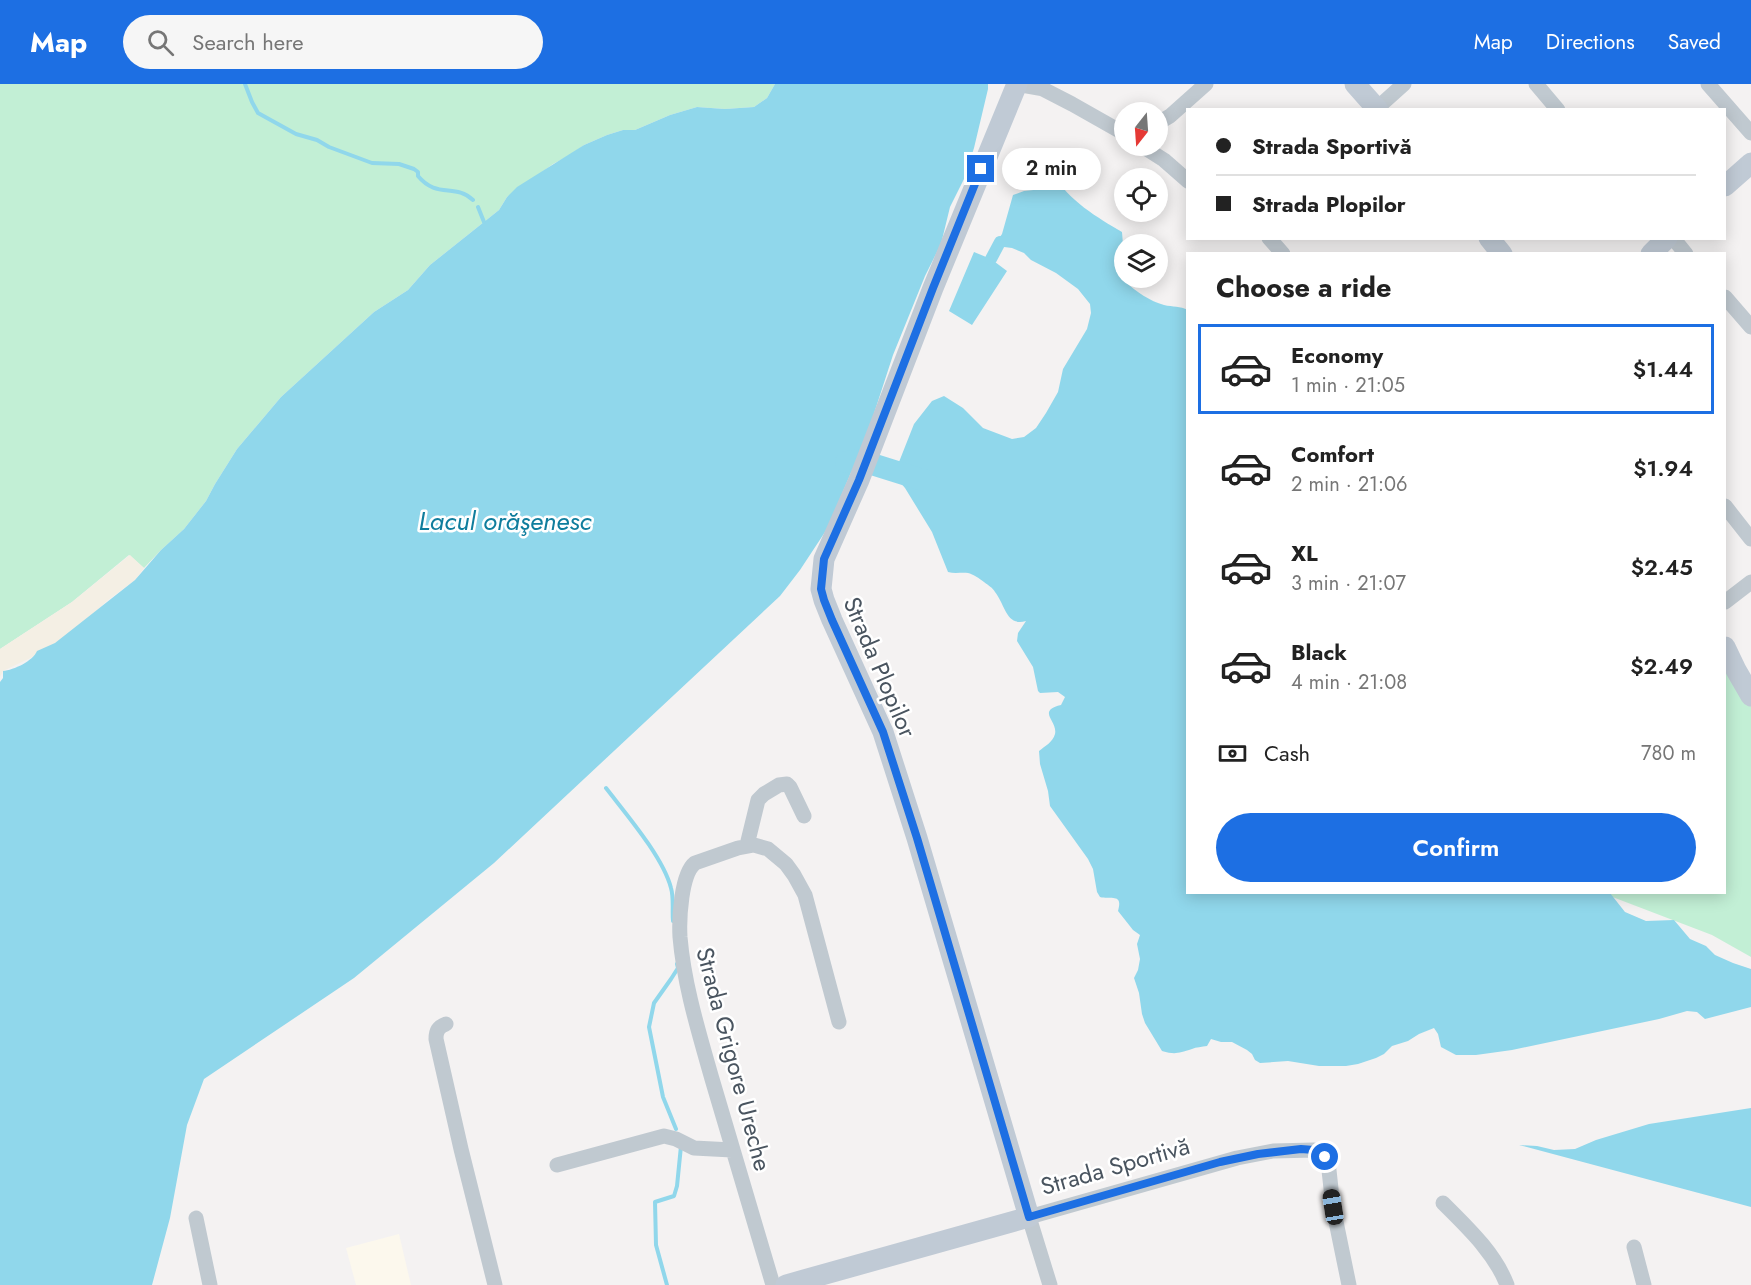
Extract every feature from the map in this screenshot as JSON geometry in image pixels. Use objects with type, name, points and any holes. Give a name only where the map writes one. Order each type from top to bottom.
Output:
[{"type":"street","points":[[1017,84],[1043,89],[1114,128]]},
{"type":"street","name":"Strada Plopilor","points":[[1017,84],[933,288],[859,480],[824,559],[821,589],[832,620],[883,732],[917,838],[1050,1285]]},
{"type":"street","points":[[1168,117],[1206,84]]},
{"type":"street","points":[[1355,84],[1376,108]]},
{"type":"street","points":[[1378,108],[1404,84]]},
{"type":"street","points":[[1536,84],[1556,108]]},
{"type":"street","points":[[1708,84],[1751,133]]},
{"type":"street","points":[[1158,156],[1186,179]]},
{"type":"street","points":[[1726,185],[1751,163]]},
{"type":"street","points":[[1271,240],[1281,252]]},
{"type":"street","points":[[1491,240],[1500,252]]},
{"type":"street","points":[[1653,252],[1665,240]]},
{"type":"street","points":[[1675,240],[1684,252]]},
{"type":"street","points":[[1726,298],[1751,327]]},
{"type":"street","points":[[1726,507],[1751,539]]},
{"type":"street","points":[[1726,601],[1751,582]]},
{"type":"street","points":[[1726,649],[1751,696]]},
{"type":"street","points":[[804,816],[790,787],[787,784],[779,785],[758,800],[747,845],[768,849],[786,864],[805,895],[839,1022]]},
{"type":"street","name":"Strada Grigore Ureche","points":[[747,845],[702,860],[690,867],[684,889],[680,924],[682,953],[690,997],[732,1150],[773,1285]]},
{"type":"street","points":[[446,1024],[438,1028],[436,1039],[495,1285]]},
{"type":"street","points":[[557,1165],[664,1136],[694,1148],[732,1150]]},
{"type":"street","name":"Strada Sportivă","points":[[786,1285],[1247,1156],[1301,1149],[1321,1153],[1329,1166],[1333,1207],[1349,1285]]},
{"type":"street","points":[[1443,1203],[1493,1258],[1507,1285]]},
{"type":"street","points":[[196,1218],[210,1285]]},
{"type":"street","points":[[1634,1247],[1644,1285]]},
{"type":"shaded area","points":[[399,1234],[411,1285],[356,1285],[346,1248]]},
{"type":"green space","points":[[0,84],[775,84],[767,98],[754,107],[725,109],[697,107],[670,115],[635,130],[623,130],[607,135],[584,145],[553,164],[507,197],[499,210],[430,265],[408,290],[374,312],[281,397],[237,449],[206,501],[184,529],[144,568],[129,555],[72,602],[0,649]]},
{"type":"green space","points":[[1726,649],[1751,693],[1751,957],[1712,935],[1605,894],[1726,894]]},
{"type":"sand","points":[[130,555],[144,568],[135,580],[108,600],[60,644],[3,671],[0,677],[0,649],[72,602]]},
{"type":"water","name":"Lacul orăşenesc","points":[[775,84],[988,84],[974,148],[964,179],[950,207],[941,244],[925,276],[893,355],[867,435],[827,529],[780,596],[494,863],[354,978],[204,1079],[187,1125],[170,1218],[152,1285],[0,1285],[0,682],[3,678],[3,671],[23,664],[37,651],[55,643],[135,580],[161,550],[184,529],[206,501],[237,449],[281,397],[374,312],[408,290],[430,265],[499,210],[517,187],[584,145],[607,135],[623,130],[635,130],[670,115],[697,107],[725,109],[754,107],[767,98]]},
{"type":"water","points":[[1049,149],[1055,161],[1054,175],[1067,192],[1094,214],[1122,232],[1122,234],[1114,234],[1114,288],[1133,288],[1154,301],[1186,309],[1186,894],[1611,894],[1625,912],[1646,921],[1674,920],[1690,939],[1706,946],[1715,955],[1751,969],[1751,1007],[1705,1019],[1697,1012],[1687,1011],[1512,1050],[1476,1055],[1456,1055],[1441,1047],[1434,1028],[1392,1046],[1376,1058],[1346,1066],[1319,1066],[1288,1061],[1260,1063],[1247,1050],[1232,1042],[1211,1039],[1207,1046],[1177,1053],[1162,1051],[1145,1023],[1134,978],[1140,959],[1137,944],[1140,935],[1118,911],[1118,899],[1100,897],[1088,859],[1050,806],[1039,751],[1051,742],[1055,734],[1050,710],[1061,705],[1065,697],[1058,692],[1040,693],[1038,691],[1033,667],[1017,641],[1018,633],[1026,621],[1019,622],[1010,618],[993,589],[976,577],[968,573],[948,572],[932,532],[899,481],[901,477],[897,473],[903,466],[899,462],[914,424],[932,401],[944,396],[963,408],[983,428],[1012,439],[1024,437],[1036,428],[1058,392],[1063,369],[1087,329],[1091,313],[1090,304],[1078,289],[1056,273],[1031,260],[1024,253],[1012,248],[996,246],[1002,234],[1013,195],[1043,189],[1047,179],[1044,152]]},
{"type":"water","points":[[974,252],[991,259],[1007,271],[972,325],[949,311]]},
{"type":"water","points":[[1751,1108],[1751,1207],[1519,1145],[1554,1150],[1575,1149],[1596,1140],[1649,1124]]},
{"type":"waterway","points":[[245,84],[258,113],[296,134],[317,140],[329,147],[372,163],[399,164],[414,169],[418,172],[418,176],[432,187],[459,192],[473,200]]},
{"type":"waterway","points":[[478,207],[484,222]]},
{"type":"waterway","points":[[991,259],[1000,242]]},
{"type":"waterway","points":[[846,462],[859,460],[926,481]]},
{"type":"waterway","points":[[606,788],[643,836],[667,876],[672,892],[673,921]]},
{"type":"waterway","points":[[676,1129],[663,1097],[649,1027],[654,1003],[678,968],[677,964]]},
{"type":"waterway","points":[[667,1285],[656,1245],[655,1202],[674,1196],[681,1146]]},
{"type":"route","points":[[981,169],[859,480],[824,559],[821,589],[832,620],[883,732],[917,838],[1029,1217],[1220,1162],[1258,1154],[1301,1149],[1314,1150],[1325,1157]]}]
